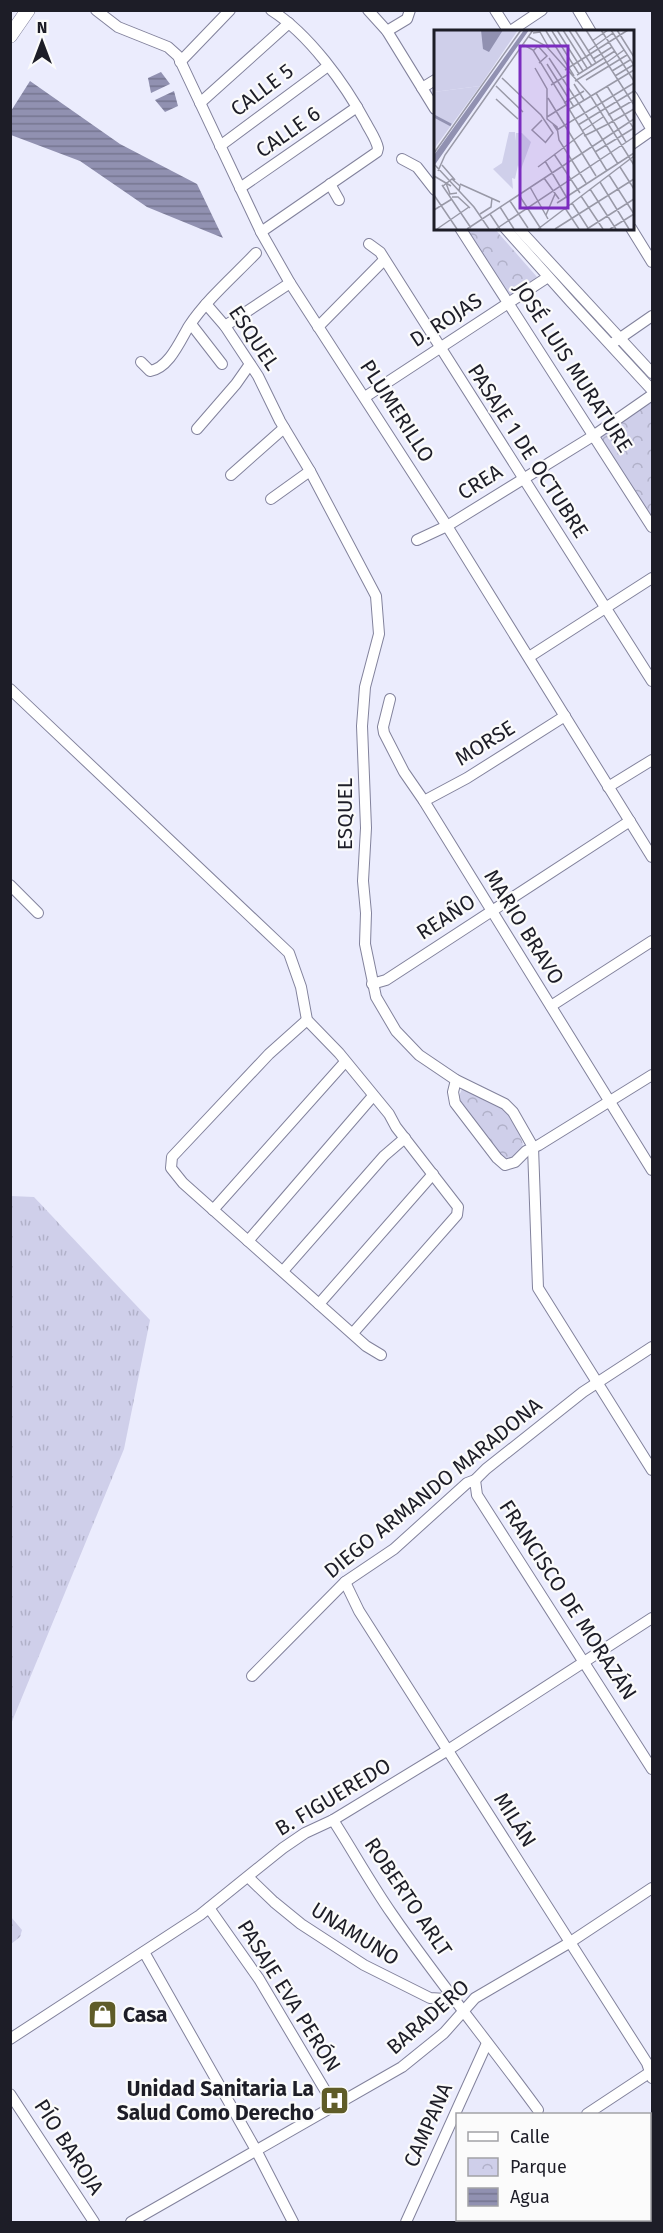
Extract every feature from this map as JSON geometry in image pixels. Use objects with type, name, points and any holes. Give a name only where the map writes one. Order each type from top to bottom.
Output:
[{"type":"main road","points":[[10,36],[28,12]]},
{"type":"street","name":"PLUMERILLO","points":[[96,10],[118,27],[168,47],[178,56],[261,232],[290,283],[530,657],[652,857]]},
{"type":"street","points":[[180,62],[230,10]]},
{"type":"street","points":[[261,232],[377,152],[377,143],[357,107],[328,66],[289,23],[272,10]]},
{"type":"street","points":[[368,10],[387,31],[434,107]]},
{"type":"street","points":[[387,31],[407,19],[410,10]]},
{"type":"street","points":[[495,10],[508,30]]},
{"type":"street","points":[[512,30],[542,10]]},
{"type":"street","points":[[578,10],[590,30]]},
{"type":"street","points":[[200,103],[289,23]]},
{"type":"street","name":"CALLE 5","points":[[220,146],[328,66]]},
{"type":"street","points":[[422,88],[434,81]]},
{"type":"street","points":[[633,98],[652,130],[633,143]]},
{"type":"street","name":"CALLE 6","points":[[240,188],[357,107]]},
{"type":"street","points":[[402,159],[417,167],[434,189]]},
{"type":"street","points":[[330,184],[339,200]]},
{"type":"street","name":"JOSÉ LUIS MURATURE","points":[[461,230],[652,527]]},
{"type":"street","points":[[507,230],[548,277],[615,342],[652,373]]},
{"type":"street","points":[[520,230],[615,342],[652,390]]},
{"type":"street","points":[[632,230],[652,262]]},
{"type":"street","name":"PASAJE 1 DE OCTUBRE","points":[[369,244],[380,252],[652,681]]},
{"type":"street","points":[[141,362],[153,371],[171,356],[206,304],[256,253]]},
{"type":"street","points":[[318,327],[384,260]]},
{"type":"street","name":"D. ROJAS","points":[[365,397],[548,277]]},
{"type":"street","points":[[225,326],[290,283]]},
{"type":"street","name":"ESQUEL","points":[[206,304],[225,326],[250,364],[373,589],[378,610],[379,634],[365,687],[362,726],[366,828],[363,881],[366,914],[364,933],[372,984],[379,1005],[405,1041],[419,1055],[456,1080],[510,1107],[533,1147],[537,1280],[541,1296],[597,1382]]},
{"type":"street","points":[[615,342],[652,316]]},
{"type":"street","points":[[191,324],[222,364]]},
{"type":"street","points":[[197,429],[250,364]]},
{"type":"street","name":"CREA","points":[[417,540],[447,526],[593,436],[652,396]]},
{"type":"street","points":[[231,475],[284,428]]},
{"type":"street","points":[[272,499],[310,471]]},
{"type":"street","points":[[530,657],[652,578]]},
{"type":"street","points":[[10,689],[289,954],[301,987],[307,1020],[332,1044],[389,1114],[458,1207],[457,1215],[352,1333]]},
{"type":"street","name":"MARIO BRAVO","points":[[390,699],[384,721],[384,732],[404,772],[652,1170]]},
{"type":"street","name":"MORSE","points":[[424,801],[468,778],[565,716]]},
{"type":"street","points":[[608,787],[652,760]]},
{"type":"street","name":"REAÑO","points":[[372,984],[386,980],[630,821]]},
{"type":"street","points":[[10,885],[38,913]]},
{"type":"street","points":[[550,1006],[652,941]]},
{"type":"street","points":[[307,1020],[269,1054],[172,1157],[171,1168],[175,1175],[213,1210],[366,1346],[381,1355]]},
{"type":"street","points":[[213,1210],[345,1062]]},
{"type":"street","points":[[456,1080],[453,1092],[455,1103],[505,1165],[652,1075]]},
{"type":"street","points":[[248,1241],[373,1096]]},
{"type":"street","points":[[283,1271],[384,1156],[405,1138]]},
{"type":"street","points":[[319,1304],[433,1174]]},
{"type":"street","name":"DIEGO ARMANDO MARADONA","points":[[252,1676],[345,1582],[394,1549],[462,1488],[597,1382],[652,1347]]},
{"type":"street","points":[[597,1382],[652,1470]]},
{"type":"street","name":"FRANCISCO DE MORAZÁN","points":[[475,1480],[477,1495],[652,1769]]},
{"type":"street","name":"MILÁN","points":[[345,1582],[359,1611],[652,2074]]},
{"type":"street","name":"B. FIGUEREDO","points":[[10,2039],[209,1908],[292,1842],[333,1820],[448,1750],[652,1618]]},
{"type":"street","name":"ROBERTO ARLT","points":[[333,1820],[390,1912],[538,2110]]},
{"type":"street","name":"UNAMUNO","points":[[249,1878],[301,1924],[364,1965],[430,1998],[446,1999],[452,1996]]},
{"type":"street","name":"BARADERO","points":[[131,2223],[335,2106],[417,2055],[444,2033],[476,1998],[569,1943],[652,1888]]},
{"type":"street","name":"PASAJE EVA PERÓN","points":[[209,1908],[259,1979],[335,2106]]},
{"type":"street","points":[[144,1952],[256,2150],[293,2223]]},
{"type":"street","name":"CAMPANA","points":[[406,2223],[487,2043]]},
{"type":"street","points":[[590,2113],[652,2074]]},
{"type":"street","name":"PÍO BAROJA","points":[[10,2094],[94,2223]]},
{"type":"green space","points":[[466,230],[496,230],[537,277],[509,296]]},
{"type":"green space","points":[[652,397],[652,519],[600,436]]},
{"type":"green space","points":[[462,1089],[497,1102],[514,1120],[523,1144],[520,1151],[507,1161],[502,1158],[461,1107],[458,1098]]},
{"type":"green space","points":[[11,1196],[34,1197],[150,1320],[124,1449],[11,1724]]},
{"type":"green space","points":[[11,1917],[22,1930],[20,1937],[11,1944]]},
{"type":"water","points":[[161,72],[170,84],[151,93],[148,78]]},
{"type":"water","points":[[30,81],[120,144],[197,184],[223,238],[147,207],[80,161],[11,135],[11,111]]},
{"type":"water","points":[[174,91],[178,106],[165,112],[155,100]]},
{"type":"place","name":"Casa","points":[[102,2015]]},
{"type":"place","name":"Unidad Sanitaria La Salud Como Derecho","points":[[335,2101]]}]
